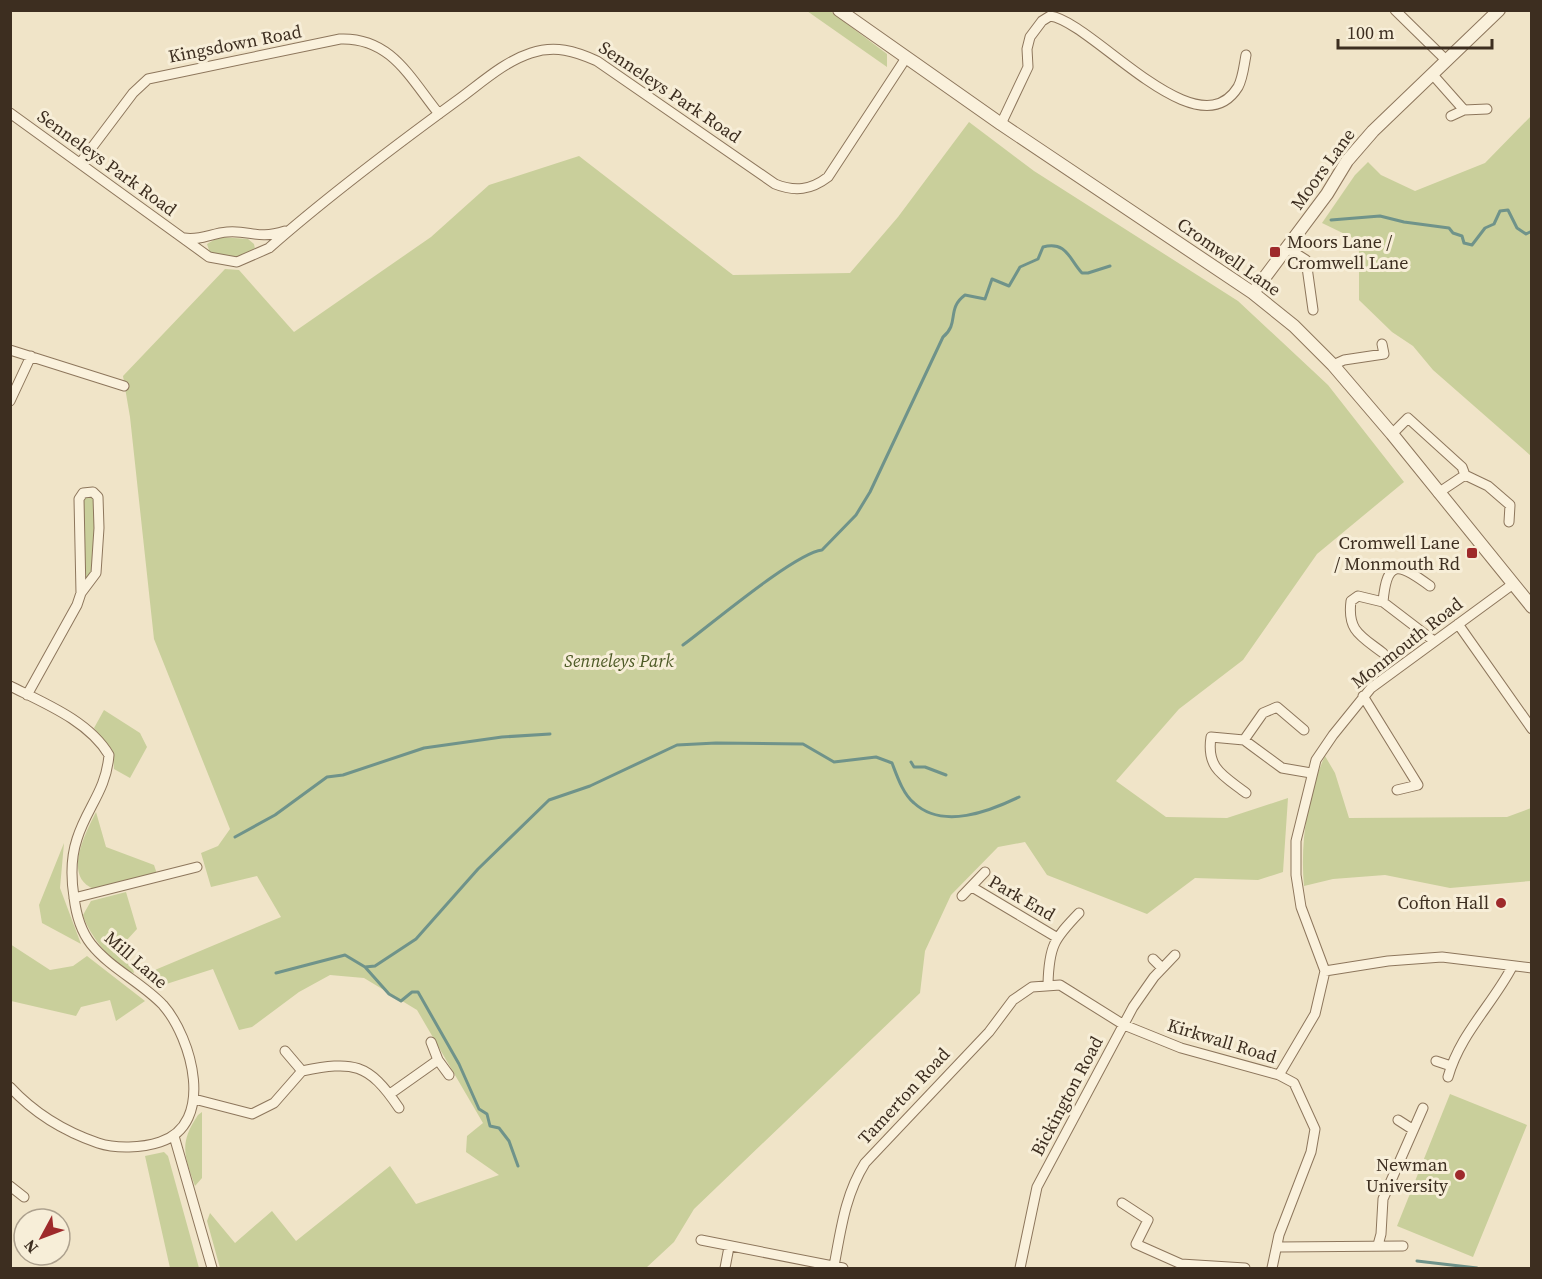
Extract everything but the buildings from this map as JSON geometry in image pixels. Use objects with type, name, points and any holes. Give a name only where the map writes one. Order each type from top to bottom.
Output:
[{"type":"street","name":"Cromwell Lane","points":[[839,10],[1001,124],[1253,293],[1294,327],[1333,365],[1392,434],[1532,607]]},
{"type":"street","points":[[1395,10],[1447,61]]},
{"type":"street","name":"Moors Lane","points":[[1253,293],[1347,160],[1373,131],[1499,10]]},
{"type":"street","points":[[1001,124],[1028,67],[1027,49],[1030,37],[1042,21],[1050,16],[1069,23],[1131,70],[1189,104],[1204,106],[1227,98],[1238,88],[1246,55]]},
{"type":"street","name":"Kingsdown Road","points":[[81,162],[133,93],[148,79],[340,39],[369,41],[381,47],[395,60],[439,114]]},
{"type":"street","name":"Senneleys Park Road","points":[[10,113],[81,162],[209,257],[237,262],[269,248],[290,229],[439,114],[517,58],[534,52],[567,50],[597,61],[775,184],[792,190],[805,189],[828,177],[906,58]]},
{"type":"street","points":[[1433,75],[1464,110]]},
{"type":"street","points":[[1451,116],[1464,110],[1487,109]]},
{"type":"street","name":"Senneleys Park Road","points":[[183,238],[200,239],[228,232],[267,237],[290,229]]},
{"type":"street","points":[[1287,248],[1306,260],[1314,310]]},
{"type":"street","points":[[1333,365],[1344,360],[1384,354],[1382,344]]},
{"type":"street","points":[[10,350],[124,386]]},
{"type":"street","points":[[10,401],[31,356]]},
{"type":"street","points":[[1392,434],[1408,418],[1449,453],[1462,467],[1465,475],[1488,486],[1510,505],[1509,522]]},
{"type":"street","points":[[1438,493],[1465,475]]},
{"type":"street","points":[[27,694],[77,605],[81,593],[96,573],[99,528],[98,497],[93,492],[82,493],[79,499],[81,593]]},
{"type":"street","points":[[1383,602],[1385,581],[1399,568],[1406,569],[1430,586]]},
{"type":"street","name":"Monmouth Road","points":[[1325,971],[1301,907],[1296,875],[1296,841],[1316,760],[1363,696],[1513,584]]},
{"type":"street","points":[[1383,653],[1354,630],[1349,618],[1351,601],[1358,596],[1383,602],[1434,641]]},
{"type":"street","points":[[1458,624],[1532,729]]},
{"type":"street","name":"Mill Lane","points":[[10,686],[85,727],[100,739],[109,754],[103,786],[77,837],[73,861],[74,898],[81,930],[89,942],[115,969],[165,1007],[188,1050],[194,1084],[194,1099],[191,1115],[185,1126],[174,1136]]},
{"type":"street","points":[[1363,696],[1418,785],[1397,790]]},
{"type":"street","points":[[1244,740],[1263,712],[1277,707],[1304,730]]},
{"type":"street","points":[[1246,793],[1220,773],[1211,761],[1209,747],[1211,737],[1244,740],[1282,768],[1311,773]]},
{"type":"street","points":[[74,898],[197,867]]},
{"type":"street","name":"Park End","points":[[962,896],[985,872]]},
{"type":"street","name":"Park End","points":[[972,887],[1056,937]]},
{"type":"street","points":[[1048,984],[1048,969],[1056,937],[1079,913]]},
{"type":"street","points":[[1124,1025],[1162,968],[1175,956]]},
{"type":"street","points":[[1279,1075],[1315,1014],[1325,971],[1388,961],[1442,957],[1532,968]]},
{"type":"street","points":[[1153,959],[1162,968]]},
{"type":"street","points":[[1448,1077],[1469,1029],[1498,994],[1512,966]]},
{"type":"street","name":"Bickington Road","points":[[1020,1269],[1037,1187],[1124,1025],[1060,985],[1048,984]]},
{"type":"street","name":"Tamerton Road","points":[[839,1267],[845,1207],[853,1182],[865,1163],[988,1032],[1013,1000],[1032,987],[1048,984]]},
{"type":"street","name":"Kirkwall Road","points":[[1124,1025],[1200,1054],[1279,1075],[1294,1083],[1315,1129],[1311,1152],[1279,1235],[1272,1269]]},
{"type":"street","points":[[431,1042],[438,1059],[449,1075]]},
{"type":"street","points":[[285,1051],[302,1071]]},
{"type":"street","points":[[390,1094],[438,1059]]},
{"type":"street","points":[[1436,1061],[1451,1066]]},
{"type":"street","points":[[194,1099],[252,1114],[274,1103],[302,1071],[349,1064],[365,1071],[390,1094],[399,1108]]},
{"type":"street","points":[[10,1088],[23,1102],[63,1130],[107,1146],[143,1146],[174,1136],[212,1269]]},
{"type":"street","points":[[1378,1245],[1383,1199],[1423,1108]]},
{"type":"street","points":[[1398,1120],[1412,1129]]},
{"type":"street","points":[[10,1186],[24,1197]]},
{"type":"street","points":[[1122,1203],[1148,1220],[1136,1244],[1181,1264],[1245,1269]]},
{"type":"street","points":[[701,1240],[839,1267]]},
{"type":"street","points":[[1278,1247],[1403,1246]]},
{"type":"street","points":[[724,1269],[729,1247]]},
{"type":"green space","points":[[807,11],[830,11],[887,54],[887,67]]},
{"type":"green space","points":[[1531,116],[1531,456],[1433,370],[1413,346],[1392,332],[1359,300],[1359,243],[1322,223],[1355,175],[1368,162],[1381,175],[1415,191],[1485,163]]},
{"type":"green space","name":"Senneleys Park","points":[[969,122],[1034,171],[1238,301],[1328,385],[1404,482],[1317,554],[1243,660],[1179,709],[1116,781],[1166,817],[1227,818],[1288,798],[1283,872],[1258,880],[1195,878],[1147,914],[1047,875],[1025,842],[998,847],[951,895],[925,951],[920,993],[694,1209],[674,1242],[646,1268],[220,1268],[207,1221],[210,1213],[235,1243],[272,1211],[296,1241],[390,1166],[416,1204],[499,1175],[466,1152],[467,1136],[483,1123],[417,1010],[364,978],[330,975],[299,992],[252,1027],[239,1030],[213,969],[157,987],[143,975],[281,917],[257,876],[211,887],[201,853],[218,846],[230,829],[154,639],[130,417],[123,376],[225,269],[239,270],[294,332],[431,237],[489,185],[579,156],[733,275],[850,273],[898,217]]},
{"type":"green space","points":[[219,237],[248,239],[254,244],[255,249],[237,259],[211,256],[207,244]]},
{"type":"green space","points":[[84,494],[97,498],[93,572],[81,588],[80,507]]},
{"type":"green space","points":[[104,710],[140,733],[147,747],[130,778],[114,769],[113,752],[94,728]]},
{"type":"green space","points":[[1325,756],[1335,773],[1349,818],[1507,817],[1531,808],[1531,881],[1450,888],[1385,875],[1333,879],[1304,886],[1303,854],[1306,819],[1314,786]]},
{"type":"green space","points":[[96,812],[106,847],[154,865],[157,874],[94,889],[84,883],[79,875],[79,854]]},
{"type":"green space","points":[[64,843],[60,888],[81,944],[42,923],[39,905]]},
{"type":"green space","points":[[126,892],[137,929],[126,941],[134,973],[111,958],[91,932],[83,915],[91,901]]},
{"type":"green space","points":[[10,944],[50,970],[73,966],[87,956],[145,1001],[116,1021],[110,1000],[81,1007],[76,1016],[11,1001]]},
{"type":"green space","name":"Newman University","points":[[1450,1094],[1527,1125],[1473,1257],[1397,1226]]},
{"type":"green space","points":[[202,1112],[202,1178],[195,1186],[185,1149],[192,1125]]},
{"type":"green space","points":[[164,1152],[168,1156],[199,1268],[170,1268],[145,1156]]},
{"type":"waterway","points":[[1331,220],[1380,216],[1449,228],[1453,233],[1462,236],[1464,243],[1472,245],[1485,228],[1494,224],[1500,211],[1508,210],[1517,228],[1526,234],[1532,231]]},
{"type":"waterway","points":[[683,645],[773,576],[809,554],[822,550],[856,515],[870,492],[943,337],[951,326],[959,300],[965,295],[985,299],[992,279],[1009,286],[1020,267],[1038,259],[1043,247],[1057,247],[1067,252],[1082,273],[1110,266]]},
{"type":"waterway","points":[[235,837],[275,815],[327,777],[343,775],[424,748],[502,737],[550,734]]},
{"type":"waterway","points":[[276,973],[345,955],[365,967],[375,966],[416,939],[478,869],[549,800],[590,786],[677,745],[803,744],[834,762],[876,757],[892,763],[904,790],[914,803],[926,811],[952,817],[981,812],[1019,797]]},
{"type":"waterway","points":[[911,762],[914,767],[925,767],[946,775]]},
{"type":"waterway","points":[[365,967],[389,994],[401,1001],[412,992],[418,992],[459,1064],[479,1109],[487,1114],[490,1126],[499,1128],[509,1141],[518,1166]]},
{"type":"waterway","points":[[1417,1261],[1477,1268]]},
{"type":"place","name":"Moors Lane / Cromwell Lane","points":[[1275,252]]},
{"type":"place","name":"Cromwell Lane / Monmouth Rd","points":[[1472,553]]},
{"type":"place","name":"Cofton Hall","points":[[1501,903]]},
{"type":"place","name":"Newman University","points":[[1460,1175]]}]
